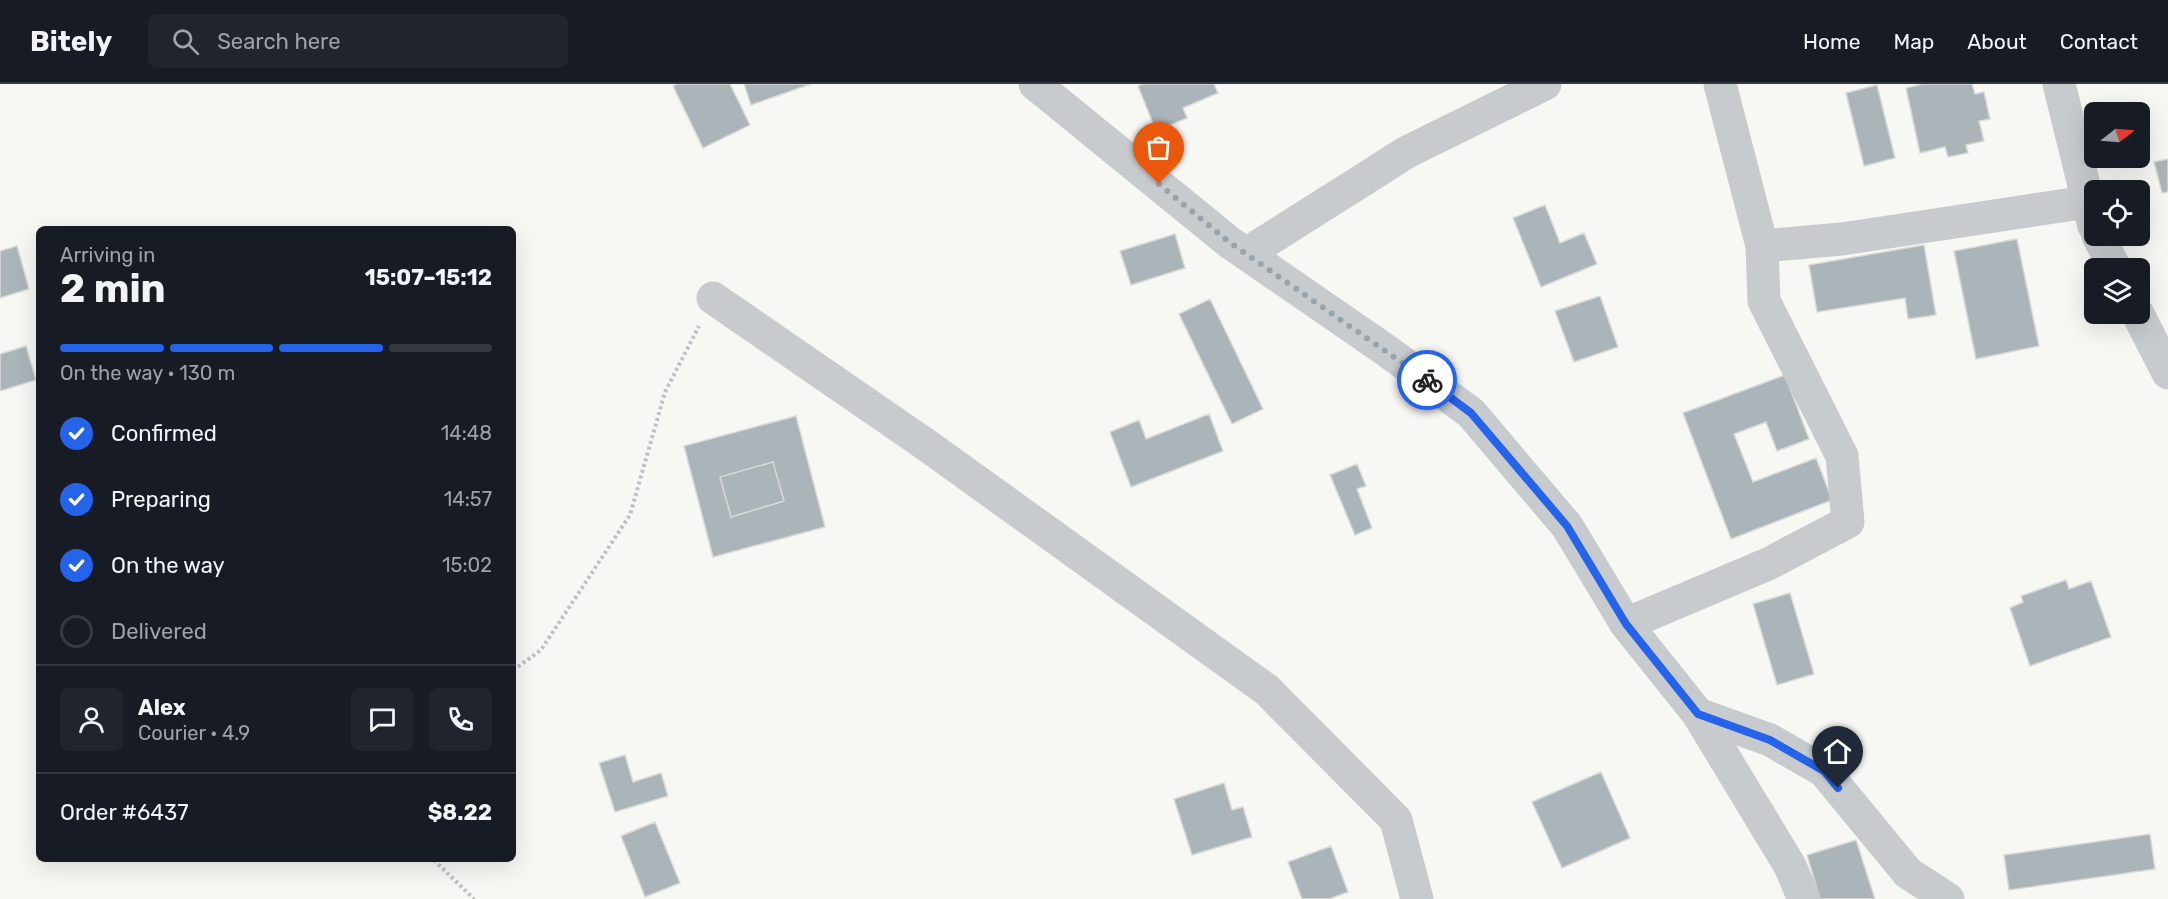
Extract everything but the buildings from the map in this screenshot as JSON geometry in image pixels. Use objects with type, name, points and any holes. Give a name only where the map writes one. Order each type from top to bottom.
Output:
[{"type":"street","points":[[1035,84],[1246,254],[1387,351],[1471,413],[1567,526],[1626,624],[1698,714],[1790,866],[1804,899]]},
{"type":"street","points":[[1246,254],[1407,152],[1545,84]]},
{"type":"street","points":[[1626,624],[1768,564],[1848,522],[1842,456],[1764,301],[1762,246],[1720,84]]},
{"type":"street","points":[[2059,84],[2084,189]]},
{"type":"street","points":[[1762,246],[2084,215]]},
{"type":"street","points":[[713,298],[925,444],[1267,690],[1396,820],[1417,899]]},
{"type":"street","points":[[2143,324],[2168,373]]},
{"type":"street","points":[[1698,714],[1770,740],[1824,771],[1908,873],[1948,899]]},
{"type":"path","points":[[516,668],[541,650],[630,515],[665,392],[713,298]]},
{"type":"path","points":[[436,862],[474,899]]},
{"type":"way so far","points":[[1159,184],[1229,242],[1427,380]]},
{"type":"route","points":[[1427,380],[1471,413],[1567,526],[1626,624],[1698,714],[1770,740],[1824,771],[1838,788]]}]
